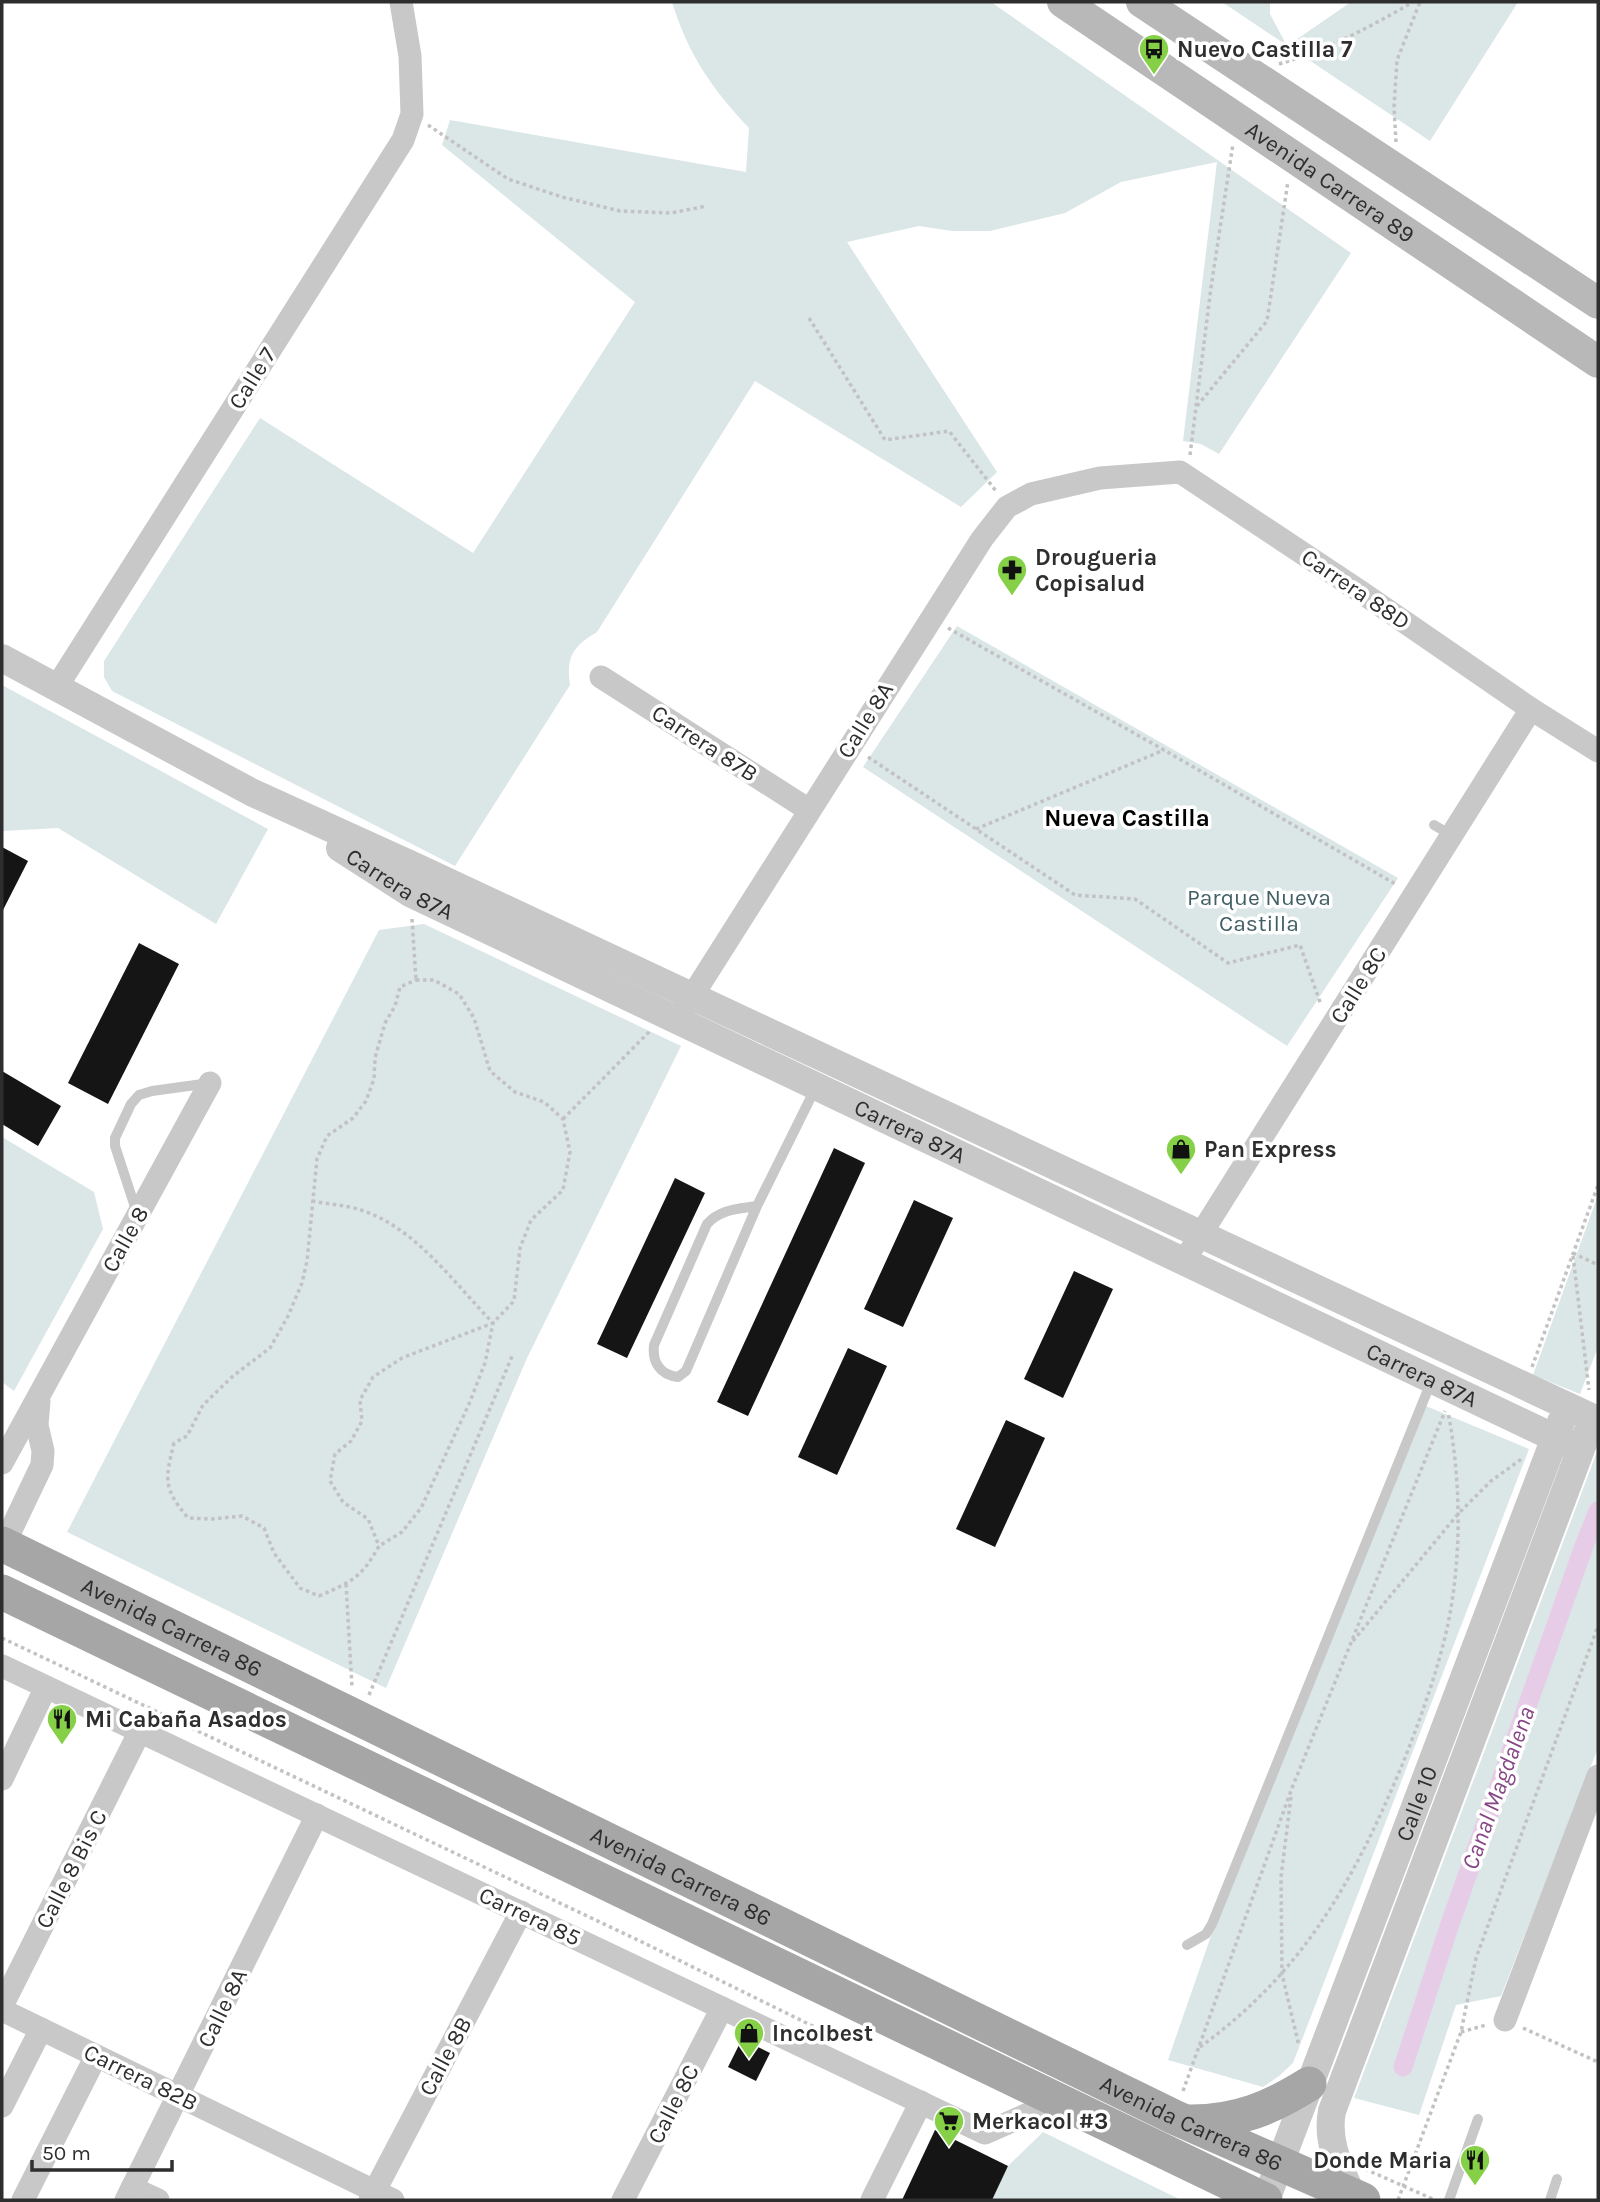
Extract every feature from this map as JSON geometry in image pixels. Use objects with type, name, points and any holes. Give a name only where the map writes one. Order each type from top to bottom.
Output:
[{"type":"main road","name":"Avenida Carrera 89","points":[[1063,2],[1598,362]]},
{"type":"main road","name":"Avenida Carrera 89","points":[[1142,2],[1598,303]]},
{"type":"main road","name":"Avenida Carrera 86","points":[[6,1546],[1184,2107],[1280,2163],[1360,2188]]},
{"type":"main road","name":"Avenida Carrera 86","points":[[2,1592],[1266,2200]]},
{"type":"main road","points":[[1184,2107],[1221,2121],[1255,2113],[1309,2084]]},
{"type":"street","name":"Calle 7","points":[[56,688],[403,141],[412,114],[410,56],[401,2]]},
{"type":"street","name":"Carrera 88D","points":[[1100,478],[1180,472],[1531,709],[1598,751]]},
{"type":"street","name":"Calle 8A","points":[[679,1010],[930,618],[982,539],[1007,507],[1031,494],[1100,478]]},
{"type":"street","name":"Carrera 87A","points":[[2,658],[251,792],[679,1010],[817,1086],[1580,1450]]},
{"type":"street","name":"Carrera 87B","points":[[601,677],[809,810]]},
{"type":"street","name":"Calle 8C","points":[[1184,1261],[1414,895],[1442,830],[1531,709]]},
{"type":"street","name":"Carrera 87A","points":[[251,792],[410,893],[1201,1234],[1567,1406],[1595,1411]]},
{"type":"street","name":"Calle 8","points":[[2,1463],[210,1083]]},
{"type":"street","name":"Calle 8","points":[[6,1546],[44,1458],[37,1424],[40,1394]]},
{"type":"street","name":"Calle 10","points":[[1266,2200],[1567,1406]]},
{"type":"street","name":"Calle 10","points":[[1360,2188],[1331,2143],[1332,2111],[1595,1411]]},
{"type":"street","name":"Carrera 85","points":[[2,1666],[985,2133],[1058,2101]]},
{"type":"street","points":[[2,1779],[46,1687]]},
{"type":"street","name":"Calle 8 Bis C","points":[[2,2008],[140,1731]]},
{"type":"street","points":[[1504,2020],[1598,1776]]},
{"type":"street","name":"Calle 8A","points":[[130,2194],[317,1815]]},
{"type":"street","name":"Calle 8B","points":[[379,2197],[521,1912]]},
{"type":"street","name":"Carrera 82B","points":[[2,2008],[379,2197]]},
{"type":"street","name":"Calle 8C","points":[[623,2200],[722,2008]]},
{"type":"street","points":[[2,2106],[41,2029]]},
{"type":"street","points":[[23,2200],[96,2056]]},
{"type":"street","points":[[872,2200],[920,2102]]},
{"type":"street","points":[[130,2194],[158,2200]]},
{"type":"lane","points":[[137,1216],[115,1146],[115,1139],[131,1104],[139,1095],[152,1091],[210,1083]]},
{"type":"lane","points":[[757,1206],[723,1212],[707,1224],[654,1345],[653,1357],[658,1367],[669,1376],[678,1377],[686,1371],[757,1206],[817,1086]]},
{"type":"lane","points":[[1187,1945],[1198,1940],[1212,1924],[1432,1379]]},
{"type":"lane","points":[[1449,2200],[1478,2119]]},
{"type":"lane","points":[[1550,2200],[1557,2179]]},
{"type":"path","points":[[1269,67],[1311,55],[1413,2]]},
{"type":"path","points":[[1397,152],[1394,107],[1397,60],[1420,2]]},
{"type":"path","points":[[412,114],[456,146],[508,178],[562,197],[620,211],[671,213],[707,206]]},
{"type":"path","points":[[1190,455],[1211,287],[1234,138]]},
{"type":"path","points":[[1196,408],[1267,321],[1289,173]]},
{"type":"path","points":[[809,318],[885,440],[949,431],[1007,507]]},
{"type":"path","points":[[930,618],[1414,895]]},
{"type":"path","points":[[850,745],[1075,895],[1135,898],[1228,963],[1300,945],[1329,1030]]},
{"type":"path","points":[[976,829],[1164,750]]},
{"type":"path","points":[[410,893],[416,980]]},
{"type":"path","points":[[380,1546],[368,1519],[343,1503],[331,1481],[335,1454],[351,1441],[362,1421],[360,1400],[373,1377],[402,1358],[494,1323],[514,1301],[520,1248],[531,1220],[563,1190],[570,1152],[563,1119],[544,1102],[515,1092],[490,1071],[474,1018],[459,994],[434,980],[416,980],[400,987],[395,1006],[385,1023],[375,1058],[374,1079],[366,1101],[354,1118],[327,1136],[317,1159],[307,1261],[302,1283],[288,1316],[270,1348],[203,1405],[187,1436],[174,1443],[167,1474],[172,1498],[188,1518],[242,1516],[264,1528],[274,1553],[300,1588],[319,1596],[346,1584],[366,1570],[380,1546],[402,1532],[421,1507],[469,1405],[485,1363],[494,1323]]},
{"type":"path","points":[[563,1119],[679,1010]]},
{"type":"path","points":[[1525,1386],[1598,1185]]},
{"type":"path","points":[[312,1201],[361,1210],[391,1224],[426,1252],[494,1323]]},
{"type":"path","points":[[1573,1254],[1598,1265]]},
{"type":"path","points":[[1573,1254],[1595,1411]]},
{"type":"path","points":[[369,1695],[513,1354]]},
{"type":"path","points":[[1184,2107],[1199,2048],[1292,1788],[1447,1406],[1457,1472],[1458,1514],[1454,1583],[1448,1626],[1416,1730],[1380,1818],[1341,1893],[1312,1936],[1283,1973],[1235,2022],[1199,2048]]},
{"type":"path","points":[[1349,1646],[1458,1514],[1513,1464],[1555,1438]]},
{"type":"path","points":[[346,1584],[352,1687]]},
{"type":"path","points":[[1398,2200],[1461,2032],[1476,1958],[1598,1626]]},
{"type":"path","points":[[2,1638],[840,2039]]},
{"type":"path","points":[[1292,1788],[1281,1877],[1283,1973],[1299,2046]]},
{"type":"path","points":[[1461,2032],[1504,2020],[1598,2062]]},
{"type":"path","points":[[1360,2188],[1403,2186],[1434,2200]]},
{"type":"green space","points":[[672,2],[991,2],[1351,253],[1219,454],[1201,444],[1183,441],[1217,162],[1121,182],[1065,213],[990,231],[952,231],[919,226],[847,242],[997,472],[961,507],[755,381],[597,632],[582,642],[573,653],[569,667],[570,685],[455,866],[112,691],[104,677],[104,661],[260,418],[473,553],[635,302],[442,145],[450,120],[746,172],[749,128],[703,70],[678,21]]},
{"type":"green space","points":[[1222,2],[1270,2],[1270,14],[1287,45]]},
{"type":"green space","points":[[1351,2],[1518,2],[1430,141],[1287,46]]},
{"type":"green space","name":"Parque Nueva Castilla","points":[[957,626],[1398,878],[1287,1046],[863,767]]},
{"type":"green space","points":[[2,685],[268,829],[216,924],[58,828],[2,831]]},
{"type":"green space","points":[[424,924],[681,1046],[527,1358],[386,1688],[67,1532],[379,930]]},
{"type":"green space","points":[[2,1137],[94,1192],[103,1229],[14,1391],[2,1382]]},
{"type":"green space","points":[[1598,1195],[1598,1347],[1580,1394],[1533,1375]]},
{"type":"green space","points":[[1426,1406],[1529,1449],[1293,2063],[1263,2087],[1168,2060],[1239,1855]]},
{"type":"green space","points":[[1598,1449],[1598,1748],[1501,1996],[1456,2005],[1419,2115],[1354,2098]]},
{"type":"green space","points":[[1043,2132],[1181,2200],[992,2199],[1008,2166]]},
{"type":"building","points":[[2,847],[28,861],[2,912]]},
{"type":"building","points":[[139,943],[179,964],[108,1104],[68,1083]]},
{"type":"building","points":[[2,1071],[61,1106],[38,1146],[2,1124]]},
{"type":"building","points":[[834,1148],[865,1163],[748,1416],[717,1402]]},
{"type":"building","points":[[675,1178],[705,1193],[627,1358],[597,1344]]},
{"type":"building","points":[[914,1200],[953,1218],[903,1327],[864,1309]]},
{"type":"building","points":[[1074,1271],[1113,1289],[1063,1398],[1024,1379]]},
{"type":"building","points":[[848,1348],[887,1366],[837,1475],[798,1457]]},
{"type":"building","points":[[1006,1420],[1045,1438],[995,1547],[956,1529]]},
{"type":"building","name":"Incolbest","points":[[742,2039],[770,2053],[756,2081],[728,2067]]},
{"type":"building","name":"Merkacol #3","points":[[935,2130],[1008,2166],[992,2200],[902,2200]]},
{"type":"waterway","name":"Canal Magdalena","points":[[1403,2067],[1451,1921],[1598,1511]]},
{"type":"place","name":"Nuevo Castilla 7","points":[[1154,76]]},
{"type":"place","name":"Drougueria Copisalud","points":[[1012,597]]},
{"type":"place","name":"Pan Express","points":[[1181,1176]]},
{"type":"place","name":"Mi Cabaña Asados","points":[[62,1746]]},
{"type":"place","name":"Incolbest","points":[[749,2060]]},
{"type":"place","name":"Merkacol #3","points":[[949,2148]]},
{"type":"place","name":"Donde Maria","points":[[1475,2187]]},
{"type":"district","name":"Nueva Castilla","points":[[1127,818]]}]
